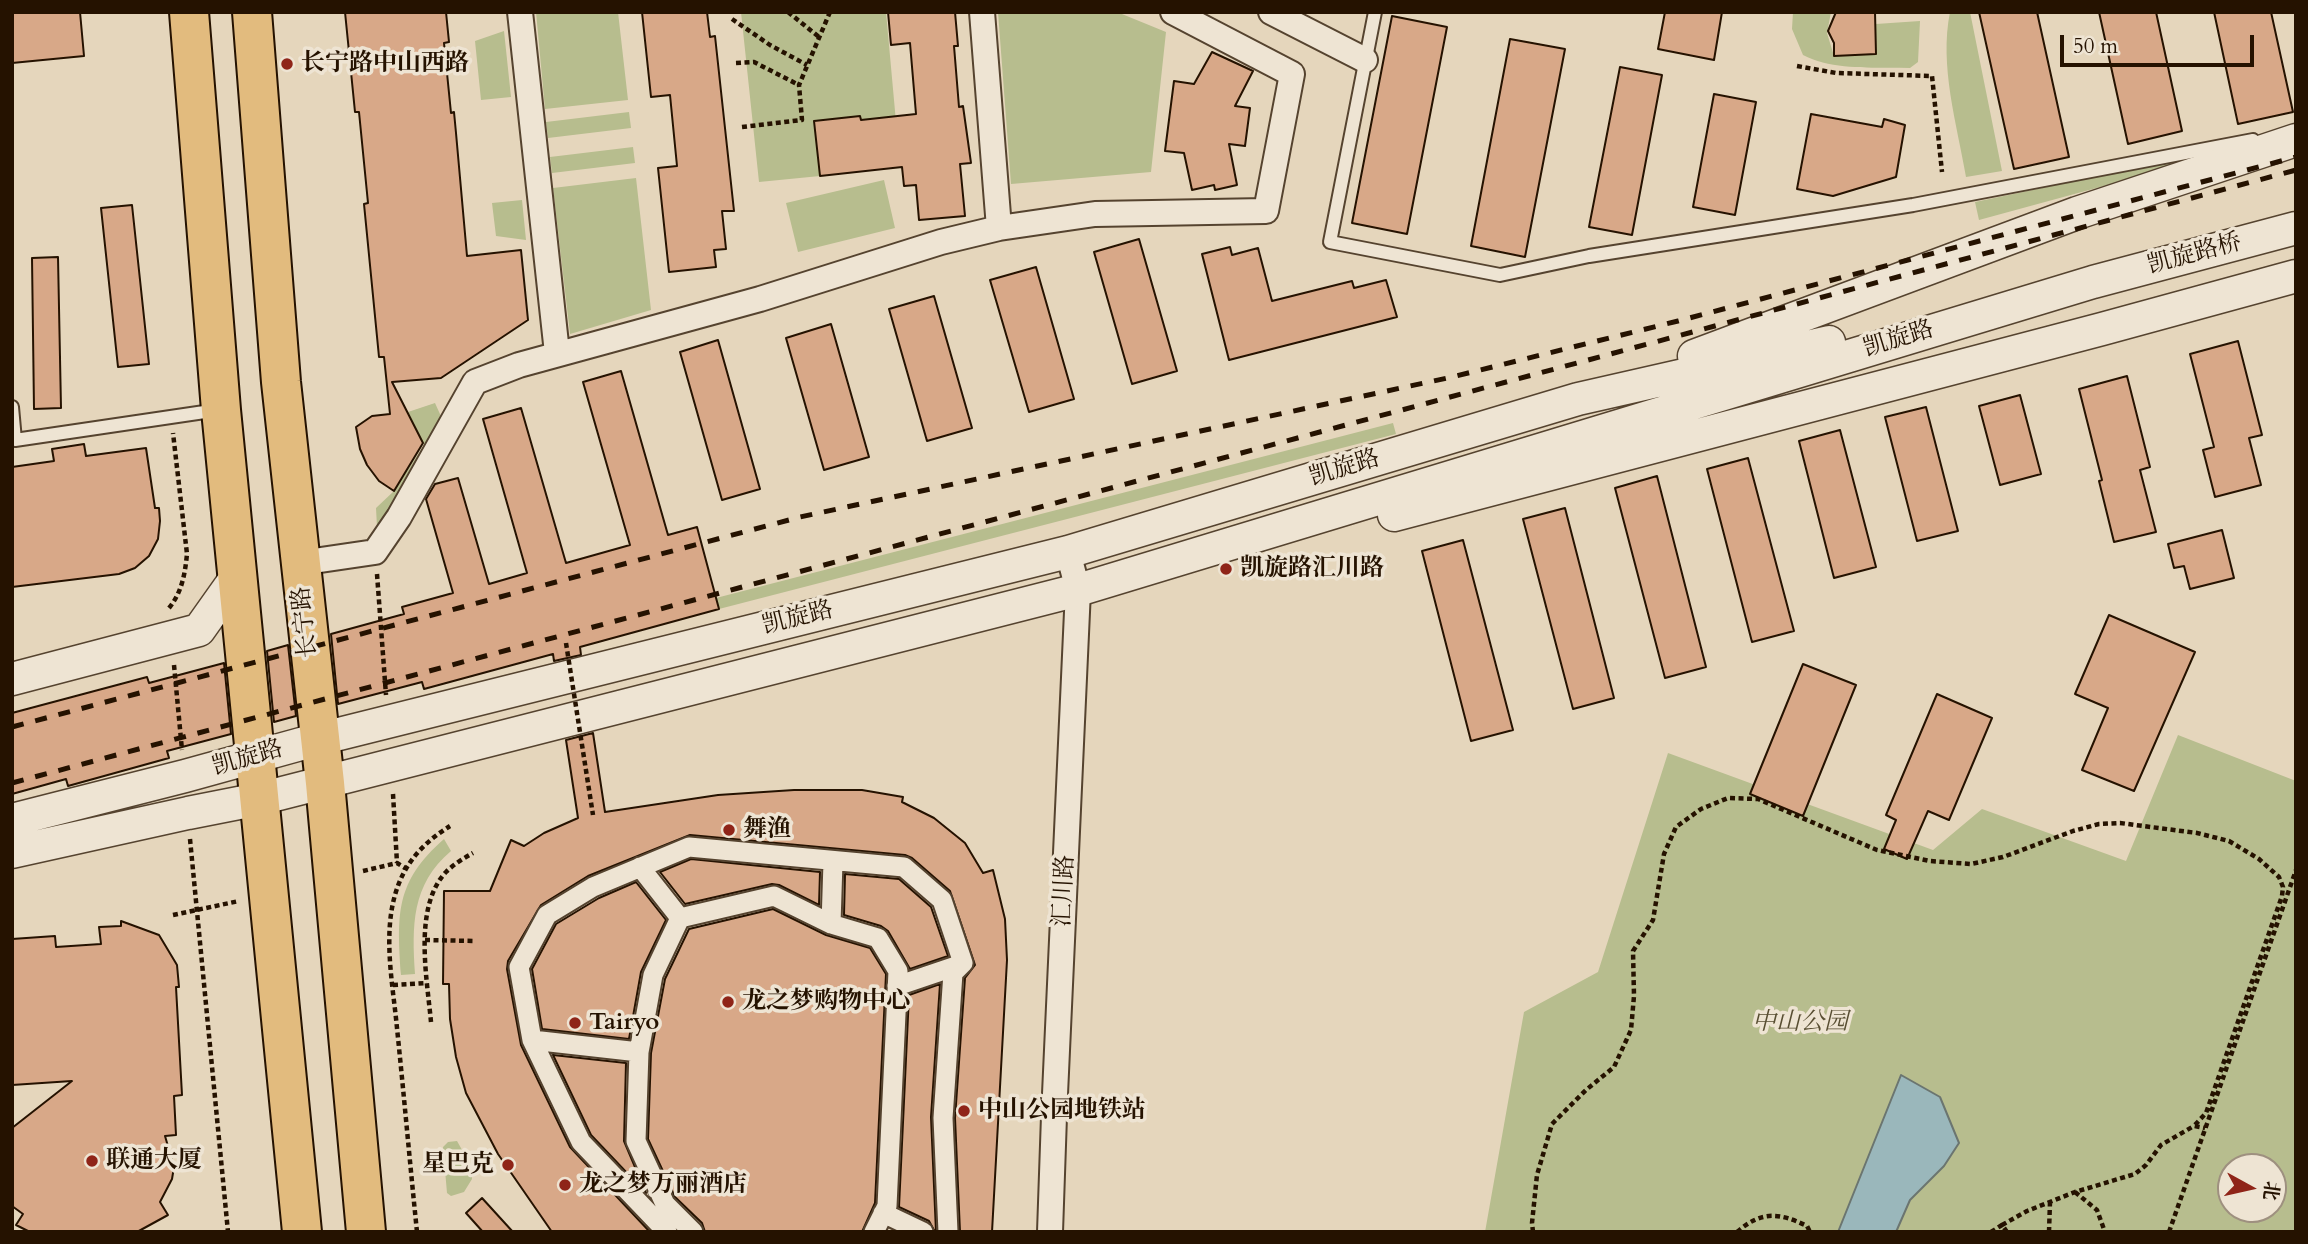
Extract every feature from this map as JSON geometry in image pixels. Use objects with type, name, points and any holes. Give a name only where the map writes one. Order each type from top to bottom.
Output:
[{"type":"main road","points":[[189,12],[221,410],[302,1232]]},
{"type":"main road","name":"长宁路","points":[[252,12],[281,382],[325,783],[366,1232]]},
{"type":"street","points":[[520,12],[557,353]]},
{"type":"street","points":[[982,12],[999,228]]},
{"type":"street","points":[[300,564],[375,552],[399,517],[475,382],[557,353],[734,306],[941,242],[999,228],[1094,214],[1266,211],[1292,74],[1173,12]]},
{"type":"street","points":[[1271,12],[1365,60]]},
{"type":"street","name":"凯旋路","points":[[12,820],[319,739],[1068,552],[1578,399],[2077,213],[2296,140]]},
{"type":"street","name":"凯旋路桥","points":[[2093,282],[2296,228]]},
{"type":"street","name":"凯旋路","points":[[1119,577],[1226,559],[2089,333],[2296,275]]},
{"type":"street","name":"凯旋路","points":[[1578,399],[2093,282]]},
{"type":"street","name":"凯旋路","points":[[12,852],[325,783],[1078,590],[2093,282]]},
{"type":"street","name":"汇川路","points":[[1051,1232],[1078,590],[1068,552]]},
{"type":"street","points":[[12,680],[168,620],[199,630],[237,575]]},
{"type":"street","points":[[667,1232],[581,1142],[532,1040],[519,967],[547,915],[593,887],[689,847],[904,867],[942,900],[963,964]]},
{"type":"street","points":[[831,924],[833,862]]},
{"type":"street","points":[[640,867],[680,918]]},
{"type":"street","points":[[680,918],[774,896],[831,924],[878,938],[898,971],[887,1206],[874,1232]]},
{"type":"street","points":[[680,918],[653,975],[639,1052],[636,1141],[665,1204],[694,1232]]},
{"type":"street","points":[[897,986],[963,964]]},
{"type":"street","points":[[948,1232],[943,1118],[953,973],[963,964]]},
{"type":"street","points":[[532,1040],[639,1052]]},
{"type":"street","points":[[883,1213],[923,1232]]},
{"type":"lane","points":[[1375,12],[1330,242],[1500,275],[1589,256],[1913,205],[2296,132]]},
{"type":"lane","points":[[12,407],[15,440],[221,410]]},
{"type":"path","points":[[788,12],[819,37]]},
{"type":"path","points":[[742,127],[802,120],[799,85],[830,12]]},
{"type":"path","points":[[732,19],[770,45],[807,65]]},
{"type":"path","points":[[736,63],[754,62],[799,85]]},
{"type":"path","points":[[1797,66],[1836,73],[1931,76],[1942,172]]},
{"type":"path","points":[[171,417],[187,554],[181,588],[168,620],[185,776]]},
{"type":"path","points":[[566,642],[593,815]]},
{"type":"path","points":[[1533,1232],[1531,1223],[1536,1175],[1552,1124],[1614,1067],[1631,1030],[1634,996],[1633,951],[1653,920],[1664,854],[1676,827],[1701,809],[1728,798],[1758,799],[1877,850],[1930,861],[1971,864],[2003,857],[2099,824],[2120,823],[2197,833],[2229,841],[2259,859],[2278,877],[2287,893]]},
{"type":"path","points":[[188,813],[228,1232]]},
{"type":"path","points":[[416,1232],[393,985],[391,919],[395,895],[405,868],[433,836],[450,826]]},
{"type":"path","points":[[397,852],[397,863]]},
{"type":"path","points":[[431,1021],[425,940],[429,906],[435,887],[446,872],[473,853]]},
{"type":"path","points":[[386,866],[397,863],[405,868]]},
{"type":"path","points":[[2169,1232],[2296,870]]},
{"type":"path","points":[[1991,1232],[2075,1192],[2136,1174],[2161,1145],[2194,1126],[2206,1114],[2283,887]]},
{"type":"path","points":[[173,915],[197,910]]},
{"type":"path","points":[[425,940],[475,941]]},
{"type":"path","points":[[393,985],[428,983]]},
{"type":"path","points":[[2194,1126],[2205,1128]]},
{"type":"path","points":[[2075,1192],[2097,1210],[2105,1232]]},
{"type":"path","points":[[2049,1232],[2050,1202]]},
{"type":"path","points":[[1737,1232],[1758,1218],[1772,1214],[1788,1217],[1807,1226],[1810,1232]]},
{"type":"path","points":[[2002,1225],[2007,1232]]},
{"type":"green space","points":[[536,12],[618,12],[628,100],[545,109]]},
{"type":"green space","points":[[741,12],[886,12],[900,166],[867,171],[860,116],[814,121],[820,176],[759,182]]},
{"type":"green space","points":[[998,12],[1117,12],[1166,32],[1151,172],[1011,184]]},
{"type":"green space","points":[[1793,12],[1831,12],[1827,33],[1834,56],[1876,54],[1876,24],[1920,21],[1918,62],[1910,68],[1869,68],[1815,60],[1803,55],[1792,29]]},
{"type":"green space","points":[[1950,12],[1970,12],[2002,171],[1966,177],[1948,74],[1947,32]]},
{"type":"green space","points":[[504,31],[511,97],[481,100],[475,41]]},
{"type":"green space","points":[[629,112],[631,128],[548,138],[546,122]]},
{"type":"green space","points":[[633,147],[635,163],[552,173],[550,157]]},
{"type":"green space","points":[[2220,151],[2221,154],[1979,220],[1975,202]]},
{"type":"green space","points":[[636,178],[651,310],[570,334],[553,188]]},
{"type":"green space","points":[[884,180],[895,228],[798,252],[786,203]]},
{"type":"green space","points":[[522,200],[526,240],[496,236],[492,203]]},
{"type":"green space","points":[[435,403],[444,423],[396,509],[377,527],[376,508],[394,491],[424,445],[408,412]]},
{"type":"green space","points":[[1393,423],[1396,434],[719,609],[716,598]]},
{"type":"green space","name":"中山公园","points":[[2178,735],[2296,781],[2296,1232],[1485,1232],[1524,1012],[1598,972],[1668,753],[1933,850],[1982,809],[2126,861]]},
{"type":"green space","points":[[444,839],[451,851],[428,878],[417,907],[415,974],[401,975],[399,934],[403,900],[416,870]]},
{"type":"green space","points":[[457,1141],[470,1164],[472,1179],[464,1192],[451,1196],[447,1193],[443,1147],[448,1142]]},
{"type":"water","points":[[1901,1075],[1940,1097],[1959,1143],[1944,1166],[1910,1200],[1896,1232],[1838,1232]]},
{"type":"building","points":[[12,12],[80,12],[84,56],[12,63]]},
{"type":"building","points":[[345,12],[446,12],[449,42],[444,43],[451,113],[454,112],[467,256],[521,250],[528,320],[441,378],[392,382],[423,443],[394,491],[379,481],[367,465],[360,449],[356,427],[372,416],[390,414],[384,357],[379,357],[364,204],[368,203]]},
{"type":"building","points":[[642,12],[707,12],[710,37],[715,36],[734,211],[722,211],[726,249],[714,250],[716,267],[669,272],[658,168],[677,166],[670,95],[651,97]]},
{"type":"building","points":[[888,12],[955,12],[958,46],[954,46],[959,107],[963,106],[971,163],[960,164],[965,216],[919,220],[916,185],[904,186],[902,167],[820,176],[814,121],[860,116],[861,120],[916,114],[910,43],[891,45]]},
{"type":"building","points":[[1665,12],[1722,12],[1714,60],[1658,49]]},
{"type":"building","points":[[1836,12],[1875,12],[1876,54],[1834,56],[1834,43],[1828,31]]},
{"type":"building","points":[[1979,12],[2037,12],[2069,157],[2014,169]]},
{"type":"building","points":[[2099,12],[2156,12],[2182,131],[2128,144]]},
{"type":"building","points":[[2214,12],[2271,12],[2293,112],[2238,124]]},
{"type":"building","points":[[1392,16],[1447,27],[1407,234],[1352,223]]},
{"type":"building","points":[[1510,39],[1565,49],[1525,257],[1471,246]]},
{"type":"building","points":[[1212,52],[1253,71],[1235,106],[1250,108],[1245,146],[1229,144],[1237,185],[1215,190],[1214,185],[1192,190],[1184,153],[1165,151],[1174,81],[1194,84]]},
{"type":"building","points":[[1620,67],[1662,75],[1632,235],[1589,227]]},
{"type":"building","points":[[1714,94],[1756,102],[1735,215],[1693,207]]},
{"type":"building","points":[[1811,114],[1882,127],[1884,119],[1905,125],[1896,177],[1833,196],[1797,189]]},
{"type":"building","points":[[132,205],[149,364],[118,367],[101,208]]},
{"type":"building","points":[[1139,239],[1177,371],[1132,384],[1094,252]]},
{"type":"building","points":[[1230,247],[1232,255],[1258,248],[1272,301],[1352,281],[1354,288],[1386,280],[1397,317],[1229,360],[1202,254]]},
{"type":"building","points":[[58,257],[61,408],[34,409],[32,258]]},
{"type":"building","points":[[1036,267],[1074,399],[1029,412],[990,280]]},
{"type":"building","points":[[934,296],[972,428],[927,441],[889,309]]},
{"type":"building","points":[[831,324],[869,457],[824,470],[786,338]]},
{"type":"building","points":[[718,340],[760,489],[722,500],[680,352]]},
{"type":"building","points":[[2238,341],[2262,435],[2249,438],[2261,485],[2215,497],[2203,450],[2214,447],[2190,354]]},
{"type":"building","points":[[621,371],[668,535],[697,527],[719,609],[580,647],[581,655],[554,661],[553,654],[424,689],[422,682],[338,704],[331,634],[404,614],[402,607],[453,593],[426,499],[435,484],[458,478],[489,584],[527,573],[483,419],[521,408],[566,563],[630,545],[583,382]]},
{"type":"building","points":[[2127,376],[2150,467],[2140,470],[2156,532],[2114,542],[2099,481],[2102,480],[2079,389]]},
{"type":"building","points":[[2020,395],[2041,474],[2000,485],[1979,406]]},
{"type":"building","points":[[1926,407],[1958,531],[1917,541],[1885,417]]},
{"type":"building","points":[[1840,430],[1876,567],[1834,578],[1799,441]]},
{"type":"building","points":[[84,444],[86,456],[146,448],[155,508],[159,508],[158,539],[149,556],[135,568],[119,574],[12,587],[12,467],[54,461],[52,449]]},
{"type":"building","points":[[1748,458],[1794,631],[1752,642],[1707,469]]},
{"type":"building","points":[[1657,476],[1706,667],[1665,678],[1615,488]]},
{"type":"building","points":[[1565,508],[1614,698],[1573,709],[1523,519]]},
{"type":"building","points":[[2222,530],[2234,578],[2190,589],[2184,566],[2174,568],[2168,544]]},
{"type":"building","points":[[1463,540],[1513,730],[1471,741],[1422,551]]},
{"type":"building","points":[[2109,615],[2195,652],[2134,791],[2082,770],[2108,708],[2075,694]]},
{"type":"building","points":[[288,645],[296,716],[274,722],[267,651]]},
{"type":"building","points":[[224,663],[231,734],[167,751],[169,758],[68,786],[66,779],[12,794],[12,713],[147,677],[149,683]]},
{"type":"building","points":[[1803,664],[1856,685],[1803,816],[1750,794]]},
{"type":"building","points":[[1937,694],[1992,718],[1949,820],[1928,811],[1907,859],[1884,849],[1896,820],[1886,815]]},
{"type":"building","points":[[593,733],[605,812],[718,795],[794,790],[862,790],[903,797],[902,802],[934,818],[965,843],[983,873],[993,870],[1005,919],[1007,960],[992,1232],[960,1232],[955,1118],[965,978],[975,965],[950,891],[905,855],[690,835],[588,876],[541,905],[508,961],[507,969],[521,1045],[570,1147],[650,1232],[552,1232],[498,1154],[466,1093],[456,1057],[450,1019],[449,984],[443,984],[444,891],[490,891],[511,840],[524,846],[544,833],[578,818],[566,740]]},
{"type":"building","points":[[691,859],[820,872],[819,905],[772,884],[685,904],[660,872]]},
{"type":"building","points":[[845,874],[899,879],[931,907],[948,956],[910,969],[888,931],[881,926],[844,915]]},
{"type":"building","points":[[636,882],[666,920],[641,972],[629,1039],[542,1029],[532,969],[556,924],[599,898]]},
{"type":"building","points":[[773,909],[826,935],[870,948],[886,974],[875,1203],[862,1232],[705,1232],[702,1223],[675,1197],[648,1139],[651,1053],[665,979],[689,929]]},
{"type":"building","points":[[121,921],[159,935],[177,965],[182,1095],[174,1096],[176,1135],[165,1136],[174,1167],[172,1179],[160,1202],[168,1215],[137,1232],[30,1232],[16,1225],[23,1214],[12,1206],[12,1128],[72,1081],[12,1085],[12,939],[55,936],[56,947],[101,944],[99,927],[121,926]]},
{"type":"building","points":[[940,984],[931,1117],[935,1232],[929,1221],[899,1207],[909,995]]},
{"type":"building","points":[[553,1055],[626,1063],[624,1141],[646,1193],[591,1135]]},
{"type":"building","points":[[482,1198],[513,1232],[483,1232],[466,1213]]},
{"type":"railway","points":[[12,727],[800,517],[1452,377],[1678,321],[2296,157]]},
{"type":"railway","points":[[12,783],[2296,170]]},
{"type":"place","name":"长宁路中山西路","points":[[287,64]]},
{"type":"place","name":"凯旋路汇川路","points":[[1226,569]]},
{"type":"place","name":"舞渔","points":[[729,830]]},
{"type":"place","name":"龙之梦购物中心","points":[[728,1002]]},
{"type":"place","name":"Tairyo","points":[[575,1023]]},
{"type":"place","name":"中山公园地铁站","points":[[964,1111]]},
{"type":"place","name":"联通大厦","points":[[92,1161]]},
{"type":"place","name":"星巴克","points":[[508,1165]]},
{"type":"place","name":"龙之梦万丽酒店","points":[[565,1185]]}]
